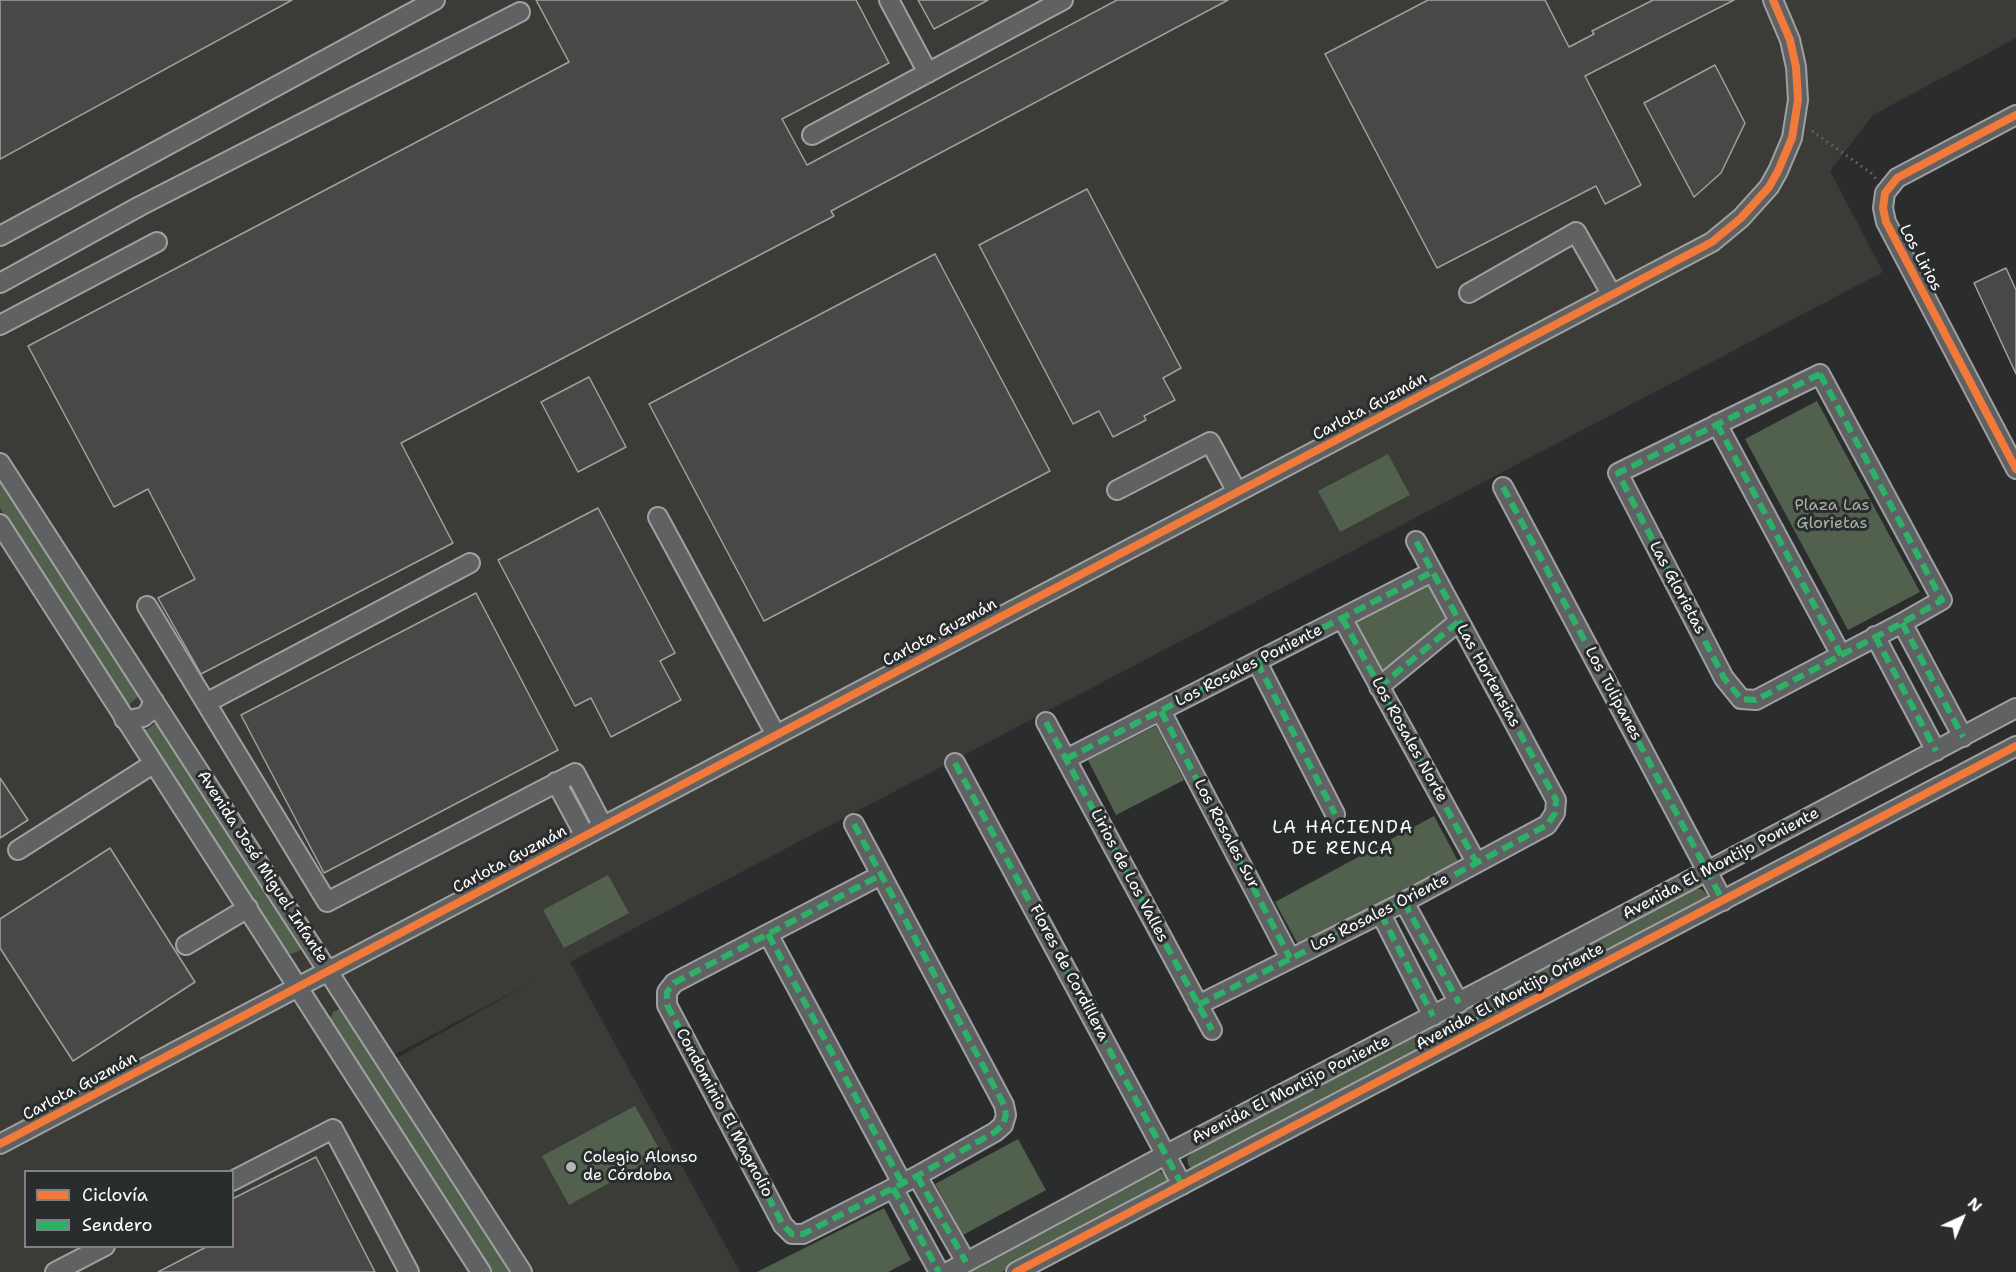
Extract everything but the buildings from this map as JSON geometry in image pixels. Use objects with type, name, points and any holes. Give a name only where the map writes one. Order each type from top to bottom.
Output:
[{"type":"street","points":[[0,236],[435,0]]},
{"type":"street","points":[[889,0],[928,73]]},
{"type":"street","points":[[812,135],[1064,0]]},
{"type":"street","name":"Carlota Guzmán","points":[[0,1144],[1712,242],[1742,218],[1768,187],[1786,155],[1795,120],[1798,100],[1796,67],[1790,40],[1773,0]]},
{"type":"street","points":[[0,283],[140,206],[520,12]]},
{"type":"street","points":[[1885,193],[1890,184],[1905,173],[2016,115]]},
{"type":"street","name":"Los Lirios","points":[[1885,193],[1883,208],[1886,222],[2016,469]]},
{"type":"street","points":[[1469,293],[1576,232],[1612,295]]},
{"type":"street","points":[[0,325],[157,242]]},
{"type":"street","name":"Las Glorietas","points":[[1820,374],[1942,600],[1902,623],[1756,700],[1742,699],[1724,678],[1618,473],[1820,374]]},
{"type":"street","points":[[1717,424],[1841,655]]},
{"type":"street","points":[[1117,490],[1210,442],[1237,492]]},
{"type":"street","name":"Avenida José Miguel Infante","points":[[0,463],[522,1272]]},
{"type":"street","name":"Los Tulipanes","points":[[1503,487],[1724,901]]},
{"type":"street","points":[[658,517],[776,735]]},
{"type":"street","name":"Avenida José Miguel Infante","points":[[0,524],[481,1272]]},
{"type":"street","name":"Las Hortensias","points":[[1416,541],[1556,800],[1555,813]]},
{"type":"street","points":[[206,703],[471,563]]},
{"type":"street","name":"Los Rosales Poniente","points":[[1066,759],[1432,572]]},
{"type":"street","points":[[147,606],[327,902],[575,773],[603,826]]},
{"type":"street","name":"Los Rosales Norte","points":[[1342,618],[1476,862]]},
{"type":"street","points":[[1380,687],[1458,622]]},
{"type":"street","points":[[1902,623],[1963,737]]},
{"type":"street","points":[[1875,636],[1936,751]]},
{"type":"street","points":[[1257,662],[1335,814]]},
{"type":"street","points":[[124,719],[143,717],[148,713],[154,701]]},
{"type":"street","name":"Avenida El Montijo Poniente","points":[[948,1272],[1167,1154],[1459,1003],[2016,708]]},
{"type":"street","name":"Los Rosales Sur","points":[[1161,711],[1290,958]]},
{"type":"street","name":"Lirios de Los Valles","points":[[1046,722],[1212,1030]]},
{"type":"street","name":"Avenida El Montijo Oriente","points":[[1016,1272],[2016,746]]},
{"type":"street","name":"Flores de Cordillera","points":[[956,763],[1182,1185]]},
{"type":"street","points":[[18,850],[153,764]]},
{"type":"street","points":[[556,782],[585,836]]},
{"type":"street","name":"Los Rosales Oriente","points":[[1198,1005],[1404,902],[1547,825],[1555,813]]},
{"type":"street","name":"Condominio El Magnolio","points":[[854,824],[1006,1110],[1005,1120],[999,1129],[904,1182],[803,1234],[792,1233],[783,1225],[667,1005],[667,992],[674,983],[881,875]]},
{"type":"street","points":[[1404,902],[1459,1003]]},
{"type":"street","points":[[186,945],[248,908]]},
{"type":"street","points":[[1381,914],[1433,1016]]},
{"type":"street","points":[[768,934],[904,1182],[939,1272]]},
{"type":"street","points":[[234,1180],[333,1129],[409,1272]]},
{"type":"street","points":[[904,1182],[966,1262]]},
{"type":"street","points":[[55,1272],[101,1248]]},
{"type":"path","points":[[1795,120],[1871,172],[1885,193]]},
{"type":"shaded area","points":[[0,0],[2016,0],[2016,38],[1873,115],[1830,171],[1883,272],[570,962],[740,1272],[0,1272]],"holes":[[[530,983],[390,1062],[388,1058]]]},
{"type":"green space","name":"Plaza Las Glorietas","points":[[1817,401],[1920,592],[1848,630],[1745,439]]},
{"type":"green space","points":[[1388,454],[1410,495],[1340,532],[1318,491]]},
{"type":"green space","points":[[0,478],[140,695],[127,706],[0,508]]},
{"type":"green space","points":[[1428,582],[1449,622],[1383,676],[1353,622]]},
{"type":"green space","points":[[159,721],[301,941],[300,950],[292,954],[286,952],[144,731]]},
{"type":"green space","points":[[1156,726],[1184,780],[1116,815],[1088,760]]},
{"type":"green space","points":[[1434,816],[1458,861],[1299,946],[1275,902]]},
{"type":"green space","points":[[608,875],[629,913],[564,948],[543,910]]},
{"type":"green space","points":[[1697,888],[1703,890],[1707,895],[1706,901],[1199,1169],[1191,1169],[1188,1164],[1187,1158],[1197,1149]]},
{"type":"green space","points":[[340,1009],[347,1015],[513,1272],[491,1272],[330,1021],[333,1012]]},
{"type":"green space","points":[[635,1106],[662,1154],[569,1205],[542,1156]]},
{"type":"green space","points":[[1018,1139],[1046,1190],[963,1235],[935,1184]]},
{"type":"green space","points":[[1160,1171],[1169,1179],[1164,1186],[1002,1272],[966,1272],[1154,1173]]},
{"type":"green space","points":[[884,1208],[911,1260],[888,1272],[757,1272]]},
{"type":"marked path","points":[[1820,374],[1942,600],[1756,700],[1741,699],[1724,678],[1618,473],[1820,374]]},
{"type":"marked path","points":[[1717,424],[1841,655]]},
{"type":"marked path","points":[[1503,487],[1723,901]]},
{"type":"marked path","points":[[1198,1005],[1404,902],[1547,825],[1555,813],[1556,800],[1416,541]]},
{"type":"marked path","points":[[1066,759],[1432,572]]},
{"type":"marked path","points":[[1342,618],[1476,862]]},
{"type":"marked path","points":[[1379,687],[1458,622]]},
{"type":"marked path","points":[[1902,623],[1963,737]]},
{"type":"marked path","points":[[1875,636],[1936,751]]},
{"type":"marked path","points":[[1257,662],[1335,814]]},
{"type":"marked path","points":[[1161,711],[1290,958]]},
{"type":"marked path","points":[[1046,722],[1212,1030]]},
{"type":"marked path","points":[[955,763],[1182,1185]]},
{"type":"marked path","points":[[854,824],[1004,1105],[1006,1115],[1003,1125],[995,1132],[917,1176],[803,1234],[792,1234],[783,1225],[667,1005],[667,992],[674,983],[881,875]]},
{"type":"marked path","points":[[1404,902],[1459,1003]]},
{"type":"marked path","points":[[1381,914],[1433,1016]]},
{"type":"marked path","points":[[768,934],[902,1183]]},
{"type":"marked path","points":[[917,1176],[966,1262]]},
{"type":"marked path","points":[[893,1188],[939,1272]]},
{"type":"cycle path","points":[[0,1144],[1712,242],[1741,218],[1769,187],[1792,138],[1798,100],[1796,67],[1790,40],[1773,0]]},
{"type":"cycle path","points":[[2016,115],[1897,178],[1885,193],[1883,208],[1886,222],[2016,469]]},
{"type":"cycle path","points":[[1016,1272],[2016,746]]},
{"type":"place","name":"Colegio Alonso de Córdoba","points":[[571,1167]]},
{"type":"district","name":"LA HACIENDA DE RENCA","points":[[1343,838]]}]
